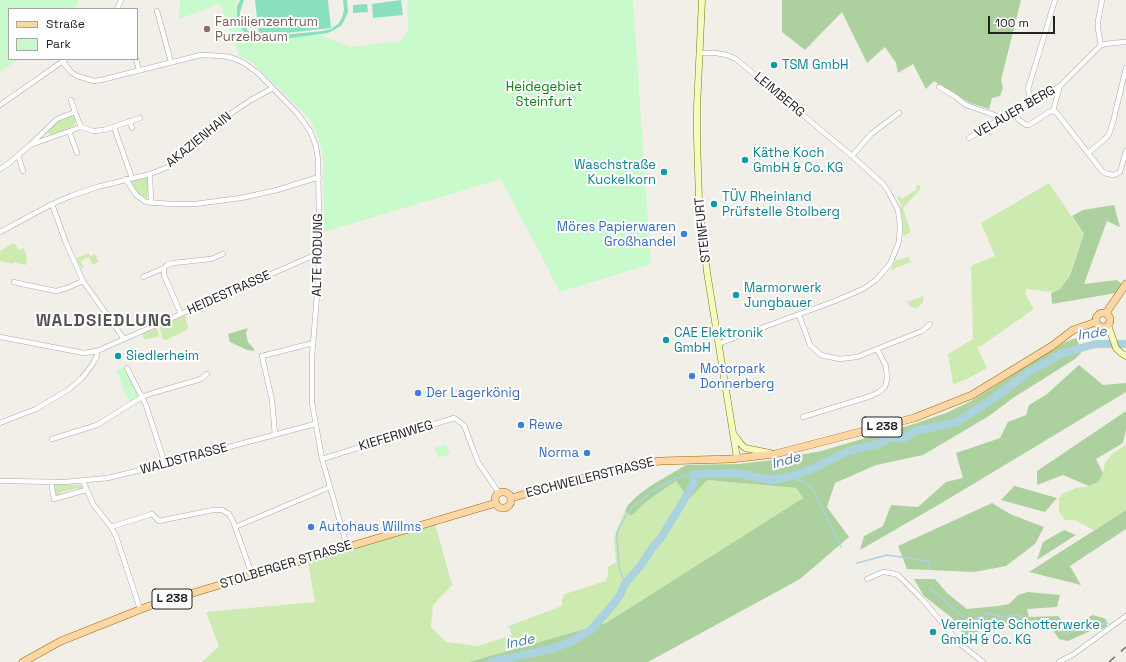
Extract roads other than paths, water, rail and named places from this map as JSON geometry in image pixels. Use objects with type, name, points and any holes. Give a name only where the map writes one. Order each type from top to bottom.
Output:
[{"type":"main road","name":"L 238","points":[[1096,322],[1096,317],[1099,314],[1106,314],[1126,284]]},
{"type":"main road","points":[[1096,322],[1101,326],[1108,325],[1110,318],[1106,314]]},
{"type":"main road","name":"ESCHWEILERSTRASSE","points":[[511,498],[623,467],[660,461],[737,458],[775,454],[914,418],[945,407],[972,395],[1052,346],[1073,330],[1096,322]]},
{"type":"main road","points":[[496,503],[496,498],[499,493],[507,493],[511,498]]},
{"type":"main road","name":"L 238","points":[[496,503],[499,507],[507,507],[510,504],[511,498]]},
{"type":"main road","name":"STOLBERGER STRASSE","points":[[23,662],[60,641],[140,609],[346,546],[496,503]]},
{"type":"street","name":"STEINFURT","points":[[702,0],[696,138],[698,188],[704,252],[737,458]]},
{"type":"street","points":[[1032,102],[1028,89],[1055,0]]},
{"type":"street","points":[[1102,0],[1098,21],[1101,45],[1107,43],[1126,42]]},
{"type":"street","points":[[157,11],[171,62]]},
{"type":"street","name":"VELAUER BERG","points":[[969,138],[1060,86],[1101,45]]},
{"type":"street","name":"LEIMBERG","points":[[699,53],[716,53],[727,55],[736,59],[852,156],[883,184],[892,198],[899,218],[900,234],[897,250],[890,264],[881,275],[862,289],[835,301],[718,344]]},
{"type":"street","name":"ALTE RODUNG","points":[[65,60],[71,72],[77,76],[94,81],[201,55],[233,58],[252,68],[297,113],[304,122],[313,138],[318,159],[319,176],[318,293],[311,377],[312,403],[322,459],[346,546]]},
{"type":"street","points":[[0,105],[65,60]]},
{"type":"street","points":[[136,60],[139,70]]},
{"type":"street","points":[[1088,153],[1109,134],[1126,68]]},
{"type":"street","name":"VELAUER BERG","points":[[1053,111],[1060,86]]},
{"type":"street","points":[[939,87],[966,105],[1002,118]]},
{"type":"street","name":"AKAZIENHAIN","points":[[0,232],[52,204],[97,186],[150,174],[168,167],[218,122],[272,88]]},
{"type":"street","points":[[71,100],[81,127],[87,130],[99,131],[140,118]]},
{"type":"street","points":[[1016,110],[1018,119],[1026,125],[1029,125],[1053,111],[1058,114],[1102,171],[1107,174],[1114,175],[1120,172],[1126,151]]},
{"type":"street","points":[[0,169],[30,145],[57,119],[75,112]]},
{"type":"street","points":[[852,156],[871,134],[899,112]]},
{"type":"street","points":[[130,121],[132,128]]},
{"type":"street","points":[[30,145],[81,127]]},
{"type":"street","points":[[114,127],[132,178]]},
{"type":"street","points":[[45,130],[46,134],[51,137]]},
{"type":"street","points":[[69,131],[77,153]]},
{"type":"street","points":[[18,155],[23,171]]},
{"type":"street","points":[[150,174],[151,203]]},
{"type":"street","points":[[126,179],[138,198],[146,202],[194,204],[241,198],[277,190],[319,176]]},
{"type":"street","points":[[52,204],[66,243],[83,281],[124,339]]},
{"type":"street","name":"HEIDESTRASSE","points":[[0,337],[84,353],[97,351],[319,253]]},
{"type":"street","points":[[143,277],[173,263],[211,258],[223,254]]},
{"type":"street","points":[[164,268],[164,275],[181,314]]},
{"type":"street","points":[[14,282],[56,291],[83,281]]},
{"type":"street","points":[[799,314],[810,345],[821,355],[839,359],[857,357],[922,331],[930,324]]},
{"type":"street","points":[[1108,325],[1116,348],[1126,356]]},
{"type":"street","points":[[275,435],[272,400],[262,356],[313,343]]},
{"type":"street","points":[[803,417],[871,396],[879,392],[884,387],[887,379],[886,366],[877,349]]},
{"type":"street","points":[[0,423],[36,409],[68,390],[82,378],[92,366],[97,356],[97,351]]},
{"type":"street","points":[[128,368],[146,405],[165,464]]},
{"type":"street","points":[[52,439],[97,425],[142,398],[153,393],[201,379],[207,374]]},
{"type":"street","name":"KIEFERNWEG","points":[[322,459],[454,418],[464,424],[478,462],[499,493]]},
{"type":"street","name":"WALDSTRASSE","points":[[0,481],[50,482],[83,481],[108,478],[315,424]]},
{"type":"street","points":[[734,435],[740,444],[745,448],[775,454]]},
{"type":"street","points":[[83,481],[96,509],[111,526],[118,540],[140,609]]},
{"type":"street","points":[[50,482],[54,498],[86,490]]},
{"type":"street","points":[[235,527],[330,487]]},
{"type":"street","points":[[111,526],[152,514],[159,521],[222,510],[229,514],[252,575]]},
{"type":"street","points":[[867,579],[884,572],[892,573],[898,576],[922,599],[960,644],[983,662]]},
{"type":"street","points":[[1059,662],[1074,654],[1126,616]]},
{"type":"waterway","name":"Inde","points":[[491,662],[551,649],[568,643],[590,631],[611,607],[620,595],[625,584],[661,538],[693,485],[694,474],[736,473],[771,480],[792,476],[814,468],[848,451],[878,444],[891,437],[902,439],[915,431],[957,422],[988,402],[1029,372],[1063,353],[1096,344],[1126,344]]},
{"type":"waterway","points":[[625,584],[619,567],[617,539],[617,533],[625,517],[632,507],[653,491],[676,478],[694,474]]},
{"type":"waterway","points":[[792,476],[808,485],[815,493],[841,547]]},
{"type":"waterway","points":[[857,563],[887,555],[927,561],[929,563],[929,569]]},
{"type":"waterway","points":[[930,588],[969,622],[989,613],[1000,617],[1018,615],[1031,623],[1051,621],[1058,625],[1061,631],[1068,634],[1097,621],[1103,624],[1108,623]]},
{"type":"railway","points":[[1109,662],[1126,647]]},
{"type":"place","name":"Familienzentrum Purzelbaum","points":[[207,29]]},
{"type":"place","name":"TSM GmbH","points":[[774,65]]},
{"type":"place","name":"Käthe Koch GmbH & Co. KG","points":[[745,160]]},
{"type":"place","name":"Waschstraße Kuckelkorn","points":[[664,172]]},
{"type":"place","name":"TÜV Rheinland Prüfstelle Stolberg","points":[[714,204]]},
{"type":"place","name":"Möres Papierwaren Großhandel","points":[[684,234]]},
{"type":"place","name":"Marmorwerk Jungbauer","points":[[736,295]]},
{"type":"place","name":"CAE Elektronik GmbH","points":[[666,340]]},
{"type":"place","name":"Siedlerheim","points":[[118,356]]},
{"type":"place","name":"Motorpark Donnerberg","points":[[692,376]]},
{"type":"place","name":"Der Lagerkönig","points":[[418,393]]},
{"type":"place","name":"Rewe","points":[[521,425]]},
{"type":"place","name":"Norma","points":[[587,453]]},
{"type":"place","name":"Autohaus Willms","points":[[311,527]]},
{"type":"place","name":"Vereinigte Schotterwerke GmbH & Co. KG","points":[[933,632]]},
{"type":"district","name":"WALDSIEDLUNG","points":[[104,321]]},
{"type":"park label","name":"Heidegebiet Steinfurt","points":[[544,94]]}]
